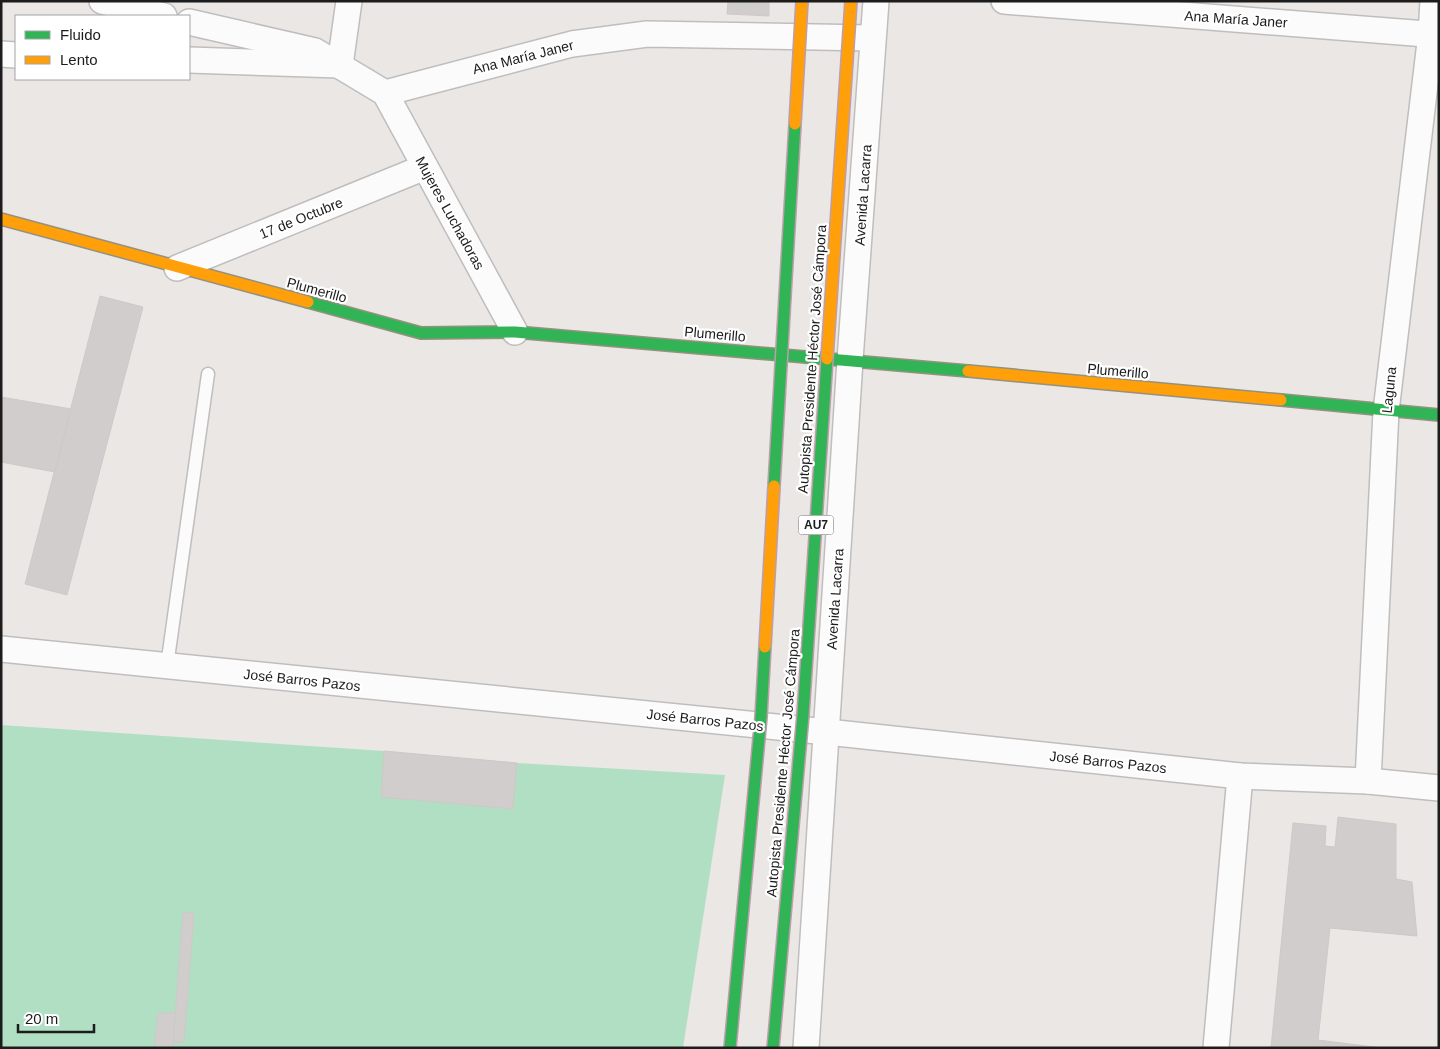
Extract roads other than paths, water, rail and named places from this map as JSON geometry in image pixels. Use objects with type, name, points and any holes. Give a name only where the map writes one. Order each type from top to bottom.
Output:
[{"type":"main road","name":"Autopista Presidente Héctor José Cámpora","points":[[730,1048],[761,716],[802,1]]},
{"type":"main road","name":"Autopista Presidente Héctor José Cámpora","points":[[773,1048],[804,705],[851,1]]},
{"type":"main road","name":"Plumerillo","points":[[1,219],[421,333],[515,332],[850,360],[1439,415]]},
{"type":"street","points":[[102,1],[160,15]]},
{"type":"street","points":[[340,65],[349,1]]},
{"type":"street","name":"Avenida Lacarra","points":[[806,1048],[850,360],[876,1]]},
{"type":"street","name":"Ana María Janer","points":[[1004,1],[1435,35]]},
{"type":"street","name":"Laguna","points":[[1368,781],[1386,411],[1435,35],[1433,1]]},
{"type":"street","points":[[190,22],[315,51],[384,93]]},
{"type":"street","name":"Ana María Janer","points":[[384,93],[572,44],[647,34],[874,38]]},
{"type":"street","points":[[1,54],[15,55]]},
{"type":"street","points":[[190,60],[340,65]]},
{"type":"street","name":"Mujeres Luchadoras","points":[[384,93],[515,332]]},
{"type":"street","name":"17 de Octubre","points":[[178,268],[425,167]]},
{"type":"street","name":"José Barros Pazos","points":[[1,649],[827,732],[1240,776],[1368,781],[1439,788]]},
{"type":"street","points":[[1216,1048],[1240,776]]},
{"type":"lane","points":[[167,666],[208,374]]}]
